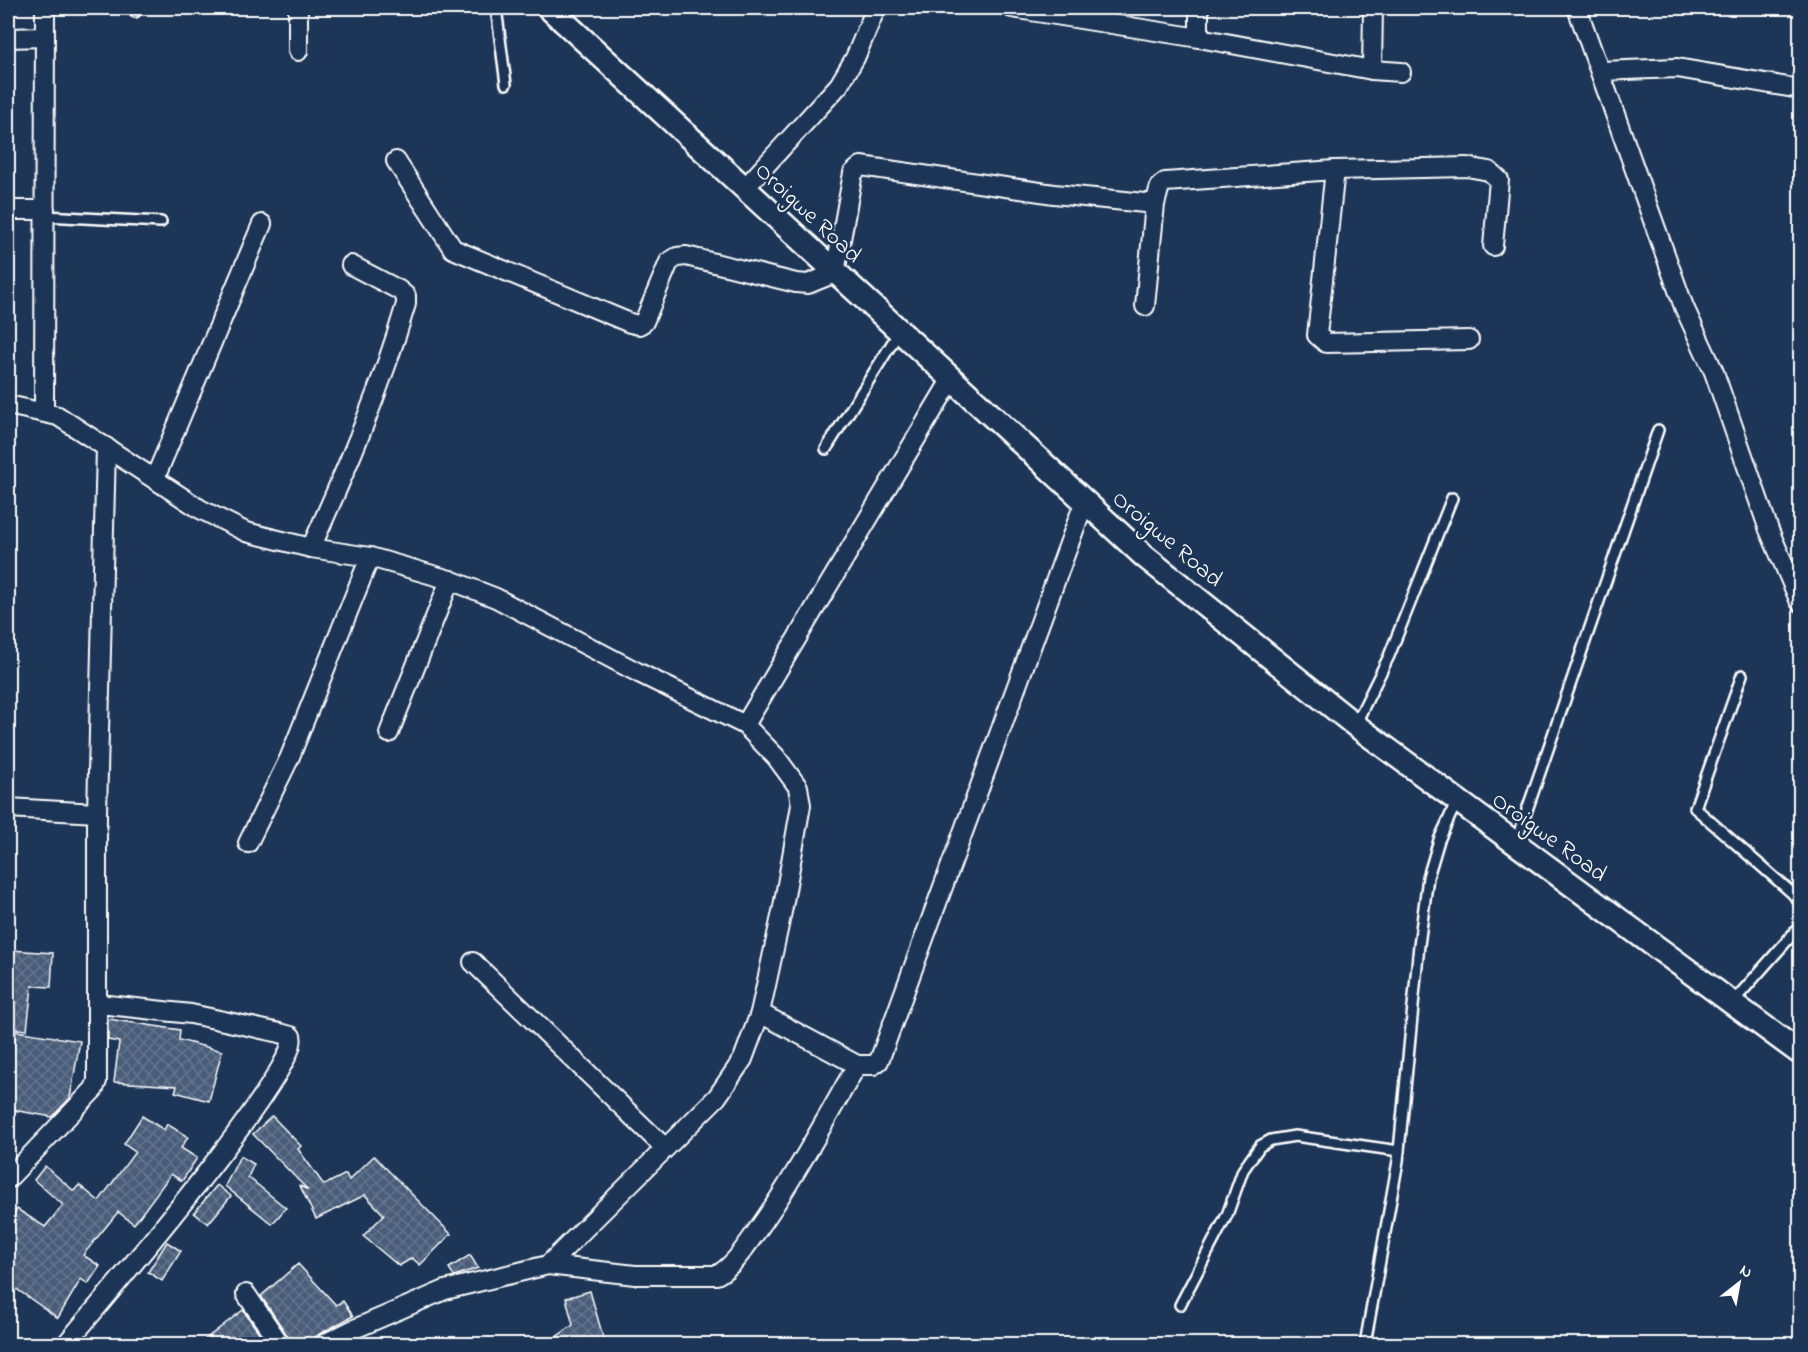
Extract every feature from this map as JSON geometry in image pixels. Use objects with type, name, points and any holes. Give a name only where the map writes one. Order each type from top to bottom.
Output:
[{"type":"street","points":[[45,8],[45,412]]},
{"type":"street","points":[[298,8],[298,51]]},
{"type":"street","name":"Oroigwe Road","points":[[549,8],[1144,556],[1355,725],[1800,1053]]},
{"type":"street","points":[[744,189],[839,85],[855,58],[876,8]]},
{"type":"street","points":[[1019,8],[1372,70],[1401,72]]},
{"type":"street","points":[[1199,8],[1199,38]]},
{"type":"street","points":[[1372,70],[1373,8]]},
{"type":"street","points":[[1577,8],[1684,307],[1714,372],[1769,530],[1800,602]]},
{"type":"street","points":[[8,38],[45,37]]},
{"type":"street","points":[[1600,71],[1677,68],[1800,89]]},
{"type":"street","points":[[396,161],[453,249],[639,325],[644,322],[669,262],[677,257],[686,256],[796,283],[808,284],[835,273],[853,173],[861,166],[1054,194],[1155,204]]},
{"type":"street","points":[[1145,306],[1155,204],[1160,186],[1165,182],[1335,170],[1467,167],[1489,171],[1499,180],[1500,190],[1493,246]]},
{"type":"street","points":[[1335,170],[1317,335],[1320,339],[1326,343],[1469,340]]},
{"type":"street","points":[[8,210],[45,213]]},
{"type":"street","points":[[155,478],[262,224]]},
{"type":"street","points":[[311,548],[377,393],[406,304],[406,296],[399,290],[351,265]]},
{"type":"street","points":[[745,725],[951,380]]},
{"type":"street","points":[[8,405],[45,412],[75,426],[222,522],[246,532],[311,548],[370,557],[450,580],[496,598],[639,673],[745,725],[776,757],[801,793],[783,907],[760,1013],[752,1038],[732,1078],[717,1097],[548,1265]]},
{"type":"street","points":[[8,1179],[94,1089],[97,1081],[99,1004],[97,813],[106,447]]},
{"type":"street","points":[[760,1013],[857,1065],[873,1065],[879,1061],[1084,503]]},
{"type":"street","points":[[249,843],[290,759],[370,557]]},
{"type":"street","points":[[388,733],[450,580]]},
{"type":"street","points":[[8,808],[97,813]]},
{"type":"street","points":[[473,962],[665,1148]]},
{"type":"street","points":[[66,1344],[246,1123],[277,1077],[293,1041],[291,1036],[280,1033],[191,1014],[99,1004]]},
{"type":"street","points":[[324,1344],[445,1290],[548,1265],[635,1275],[710,1276],[725,1271],[777,1203],[857,1065]]},
{"type":"street","points":[[246,1294],[280,1344]]},
{"type":"lane","points":[[496,8],[506,84]]},
{"type":"lane","points":[[45,213],[160,222]]},
{"type":"lane","points":[[826,449],[899,332]]},
{"type":"lane","points":[[1515,844],[1659,430]]},
{"type":"lane","points":[[1355,725],[1389,656],[1452,498]]},
{"type":"lane","points":[[1742,675],[1695,808],[1792,893],[1800,903]]},
{"type":"lane","points":[[1365,1344],[1376,1292],[1399,1151],[1428,877],[1439,840],[1457,801]]},
{"type":"lane","points":[[1732,1003],[1800,926]]},
{"type":"lane","points":[[1180,1305],[1227,1215],[1243,1170],[1260,1146],[1271,1140],[1295,1136],[1399,1151]]},
{"type":"building","points":[[11,950],[53,953],[51,987],[32,986],[27,1030],[8,1028]]},
{"type":"building","points":[[108,1019],[180,1030],[179,1040],[222,1051],[209,1101],[175,1092],[177,1086],[114,1082],[119,1042],[108,1040]]},
{"type":"building","points":[[16,1031],[80,1041],[70,1098],[52,1117],[8,1109],[8,1086]]},
{"type":"building","points":[[142,1116],[164,1130],[167,1124],[188,1137],[181,1148],[197,1158],[182,1181],[171,1174],[134,1224],[118,1212],[83,1255],[100,1266],[88,1284],[81,1279],[58,1318],[8,1283],[8,1223],[17,1209],[45,1227],[63,1205],[34,1180],[45,1166],[74,1191],[79,1185],[99,1201],[135,1152],[124,1144]]},
{"type":"building","points":[[272,1116],[301,1146],[298,1149],[324,1185],[346,1174],[349,1180],[374,1156],[451,1234],[420,1265],[412,1258],[399,1266],[363,1236],[384,1215],[365,1195],[316,1219],[300,1186],[308,1190],[253,1134]]},
{"type":"building","points":[[240,1156],[254,1164],[248,1177],[286,1208],[272,1224],[225,1186]]},
{"type":"building","points":[[217,1185],[231,1196],[208,1224],[194,1213]]},
{"type":"building","points":[[167,1242],[181,1251],[162,1281],[148,1272]]},
{"type":"building","points":[[470,1255],[478,1268],[454,1276],[449,1268]]},
{"type":"building","points":[[298,1264],[336,1305],[343,1301],[353,1316],[319,1334],[309,1344],[291,1344],[261,1296]]},
{"type":"building","points":[[590,1291],[605,1344],[546,1344],[573,1325],[566,1298]]},
{"type":"building","points":[[243,1310],[267,1344],[199,1344]]}]
